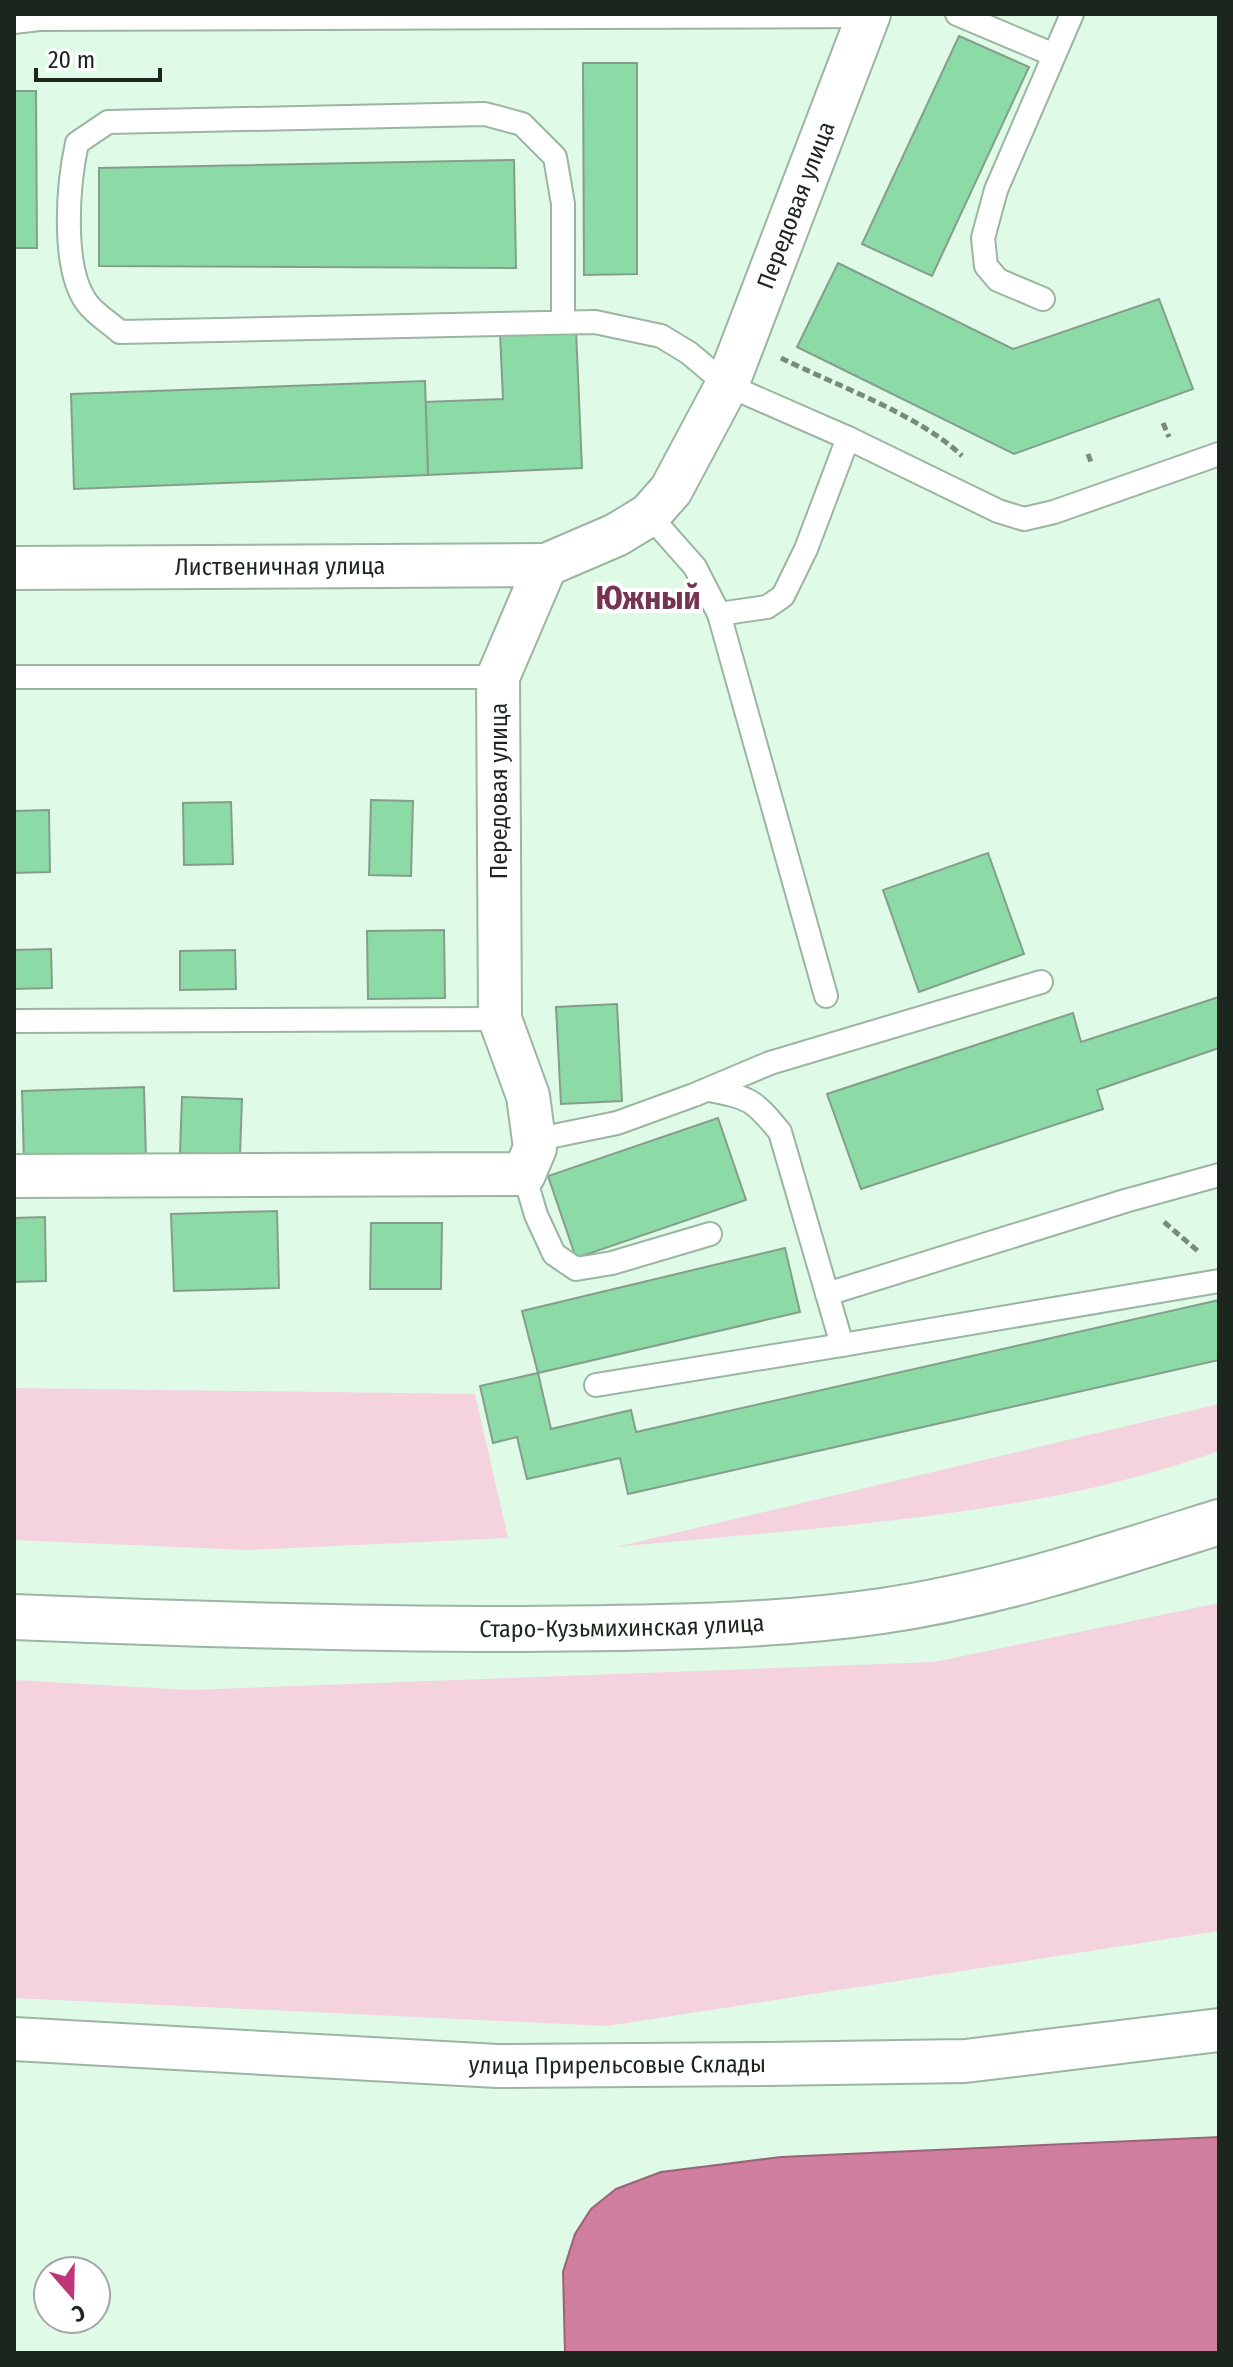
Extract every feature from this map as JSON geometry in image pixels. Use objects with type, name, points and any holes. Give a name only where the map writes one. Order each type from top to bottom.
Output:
[{"type":"main road","name":"Старо-Кузьмихинская улица","points":[[14,1617],[228,1626],[432,1629],[576,1629],[802,1621],[884,1611],[1016,1584],[1219,1522]]},
{"type":"street","name":"Передовая улица","points":[[529,1157],[528,1096],[500,1019],[498,677],[546,565],[616,535],[649,515],[671,490],[727,385],[869,15]]},
{"type":"street","name":"Лиственичная улица","points":[[14,568],[546,565]]},
{"type":"street","points":[[14,1176],[529,1157]]},
{"type":"street","name":"улица Прирельсовые Склады","points":[[14,2039],[497,2066],[767,2064],[965,2061],[1219,2030]]},
{"type":"lane","points":[[957,14],[1054,55]]},
{"type":"lane","points":[[1043,299],[998,280],[986,266],[983,238],[996,190],[1072,14]]},
{"type":"lane","points":[[14,22],[54,19],[869,15]]},
{"type":"lane","points":[[563,322],[563,204],[555,157],[522,124],[485,114],[108,122],[77,143],[70,176],[70,264],[87,303],[120,332],[595,322],[661,336],[689,353],[727,385],[848,438],[998,511],[1024,519],[1077,506],[1219,454]]},
{"type":"lane","points":[[719,614],[767,607],[783,596],[806,549],[848,438]]},
{"type":"lane","points":[[649,515],[695,567],[719,614],[826,996]]},
{"type":"lane","points":[[14,677],[498,677]]},
{"type":"lane","points":[[710,1234],[612,1263],[576,1269],[554,1254],[536,1215],[529,1157],[709,1090],[770,1063],[1041,982]]},
{"type":"lane","points":[[14,1021],[500,1019]]},
{"type":"lane","points":[[709,1090],[747,1098],[763,1111],[780,1132],[842,1345]]},
{"type":"lane","points":[[827,1294],[1219,1175]]},
{"type":"lane","points":[[596,1385],[1219,1281]]},
{"type":"path","points":[[893,424],[898,414]]},
{"type":"path","points":[[1136,1198],[1207,1260]]},
{"type":"shaded area","points":[[14,1388],[475,1394],[508,1538],[247,1550],[14,1540]]},
{"type":"shaded area","points":[[1219,1404],[1219,1451],[1147,1474],[1073,1492],[922,1517],[616,1547]]},
{"type":"shaded area","points":[[1219,1603],[1219,1931],[607,2026],[14,1998],[14,1680],[190,1690],[934,1662]]},
{"type":"shaded area","points":[[1219,2137],[1219,2353],[565,2353],[563,2272],[575,2234],[591,2209],[616,2189],[661,2172],[781,2157]]},
{"type":"building","points":[[959,36],[1029,67],[932,276],[862,244]]},
{"type":"building","points":[[583,63],[637,63],[637,274],[584,275]]},
{"type":"building","points":[[14,91],[36,91],[37,248],[14,248]]},
{"type":"building","points":[[514,160],[516,268],[99,266],[99,168]]},
{"type":"building","points":[[838,263],[1013,349],[1159,299],[1193,389],[1014,454],[797,347]]},
{"type":"building","points":[[576,330],[582,468],[428,475],[425,402],[503,399],[500,333]]},
{"type":"building","points":[[425,381],[428,475],[74,489],[71,394]]},
{"type":"building","points":[[371,800],[413,801],[411,876],[369,875]]},
{"type":"building","points":[[231,802],[233,864],[184,865],[183,803]]},
{"type":"building","points":[[49,810],[50,872],[14,873],[14,811]]},
{"type":"building","points":[[988,853],[1024,954],[919,992],[883,890]]},
{"type":"building","points":[[444,930],[445,998],[368,999],[367,931]]},
{"type":"building","points":[[51,949],[52,988],[14,989],[14,950]]},
{"type":"building","points":[[235,950],[236,989],[180,990],[180,951]]},
{"type":"building","points":[[1219,997],[1219,1048],[1097,1090],[1103,1109],[861,1189],[827,1094],[1073,1013],[1081,1042]]},
{"type":"building","points":[[617,1004],[622,1101],[561,1104],[556,1007]]},
{"type":"building","points":[[144,1087],[146,1158],[24,1162],[22,1091]]},
{"type":"building","points":[[182,1097],[242,1099],[240,1155],[180,1153]]},
{"type":"building","points":[[718,1118],[746,1200],[576,1258],[548,1176]]},
{"type":"building","points":[[277,1211],[279,1288],[174,1291],[171,1214]]},
{"type":"building","points":[[45,1217],[46,1281],[14,1282],[14,1218]]},
{"type":"building","points":[[371,1223],[442,1223],[441,1289],[370,1289]]},
{"type":"building","points":[[785,1248],[800,1312],[538,1373],[522,1311]]},
{"type":"building","points":[[1219,1300],[1219,1360],[628,1494],[620,1458],[527,1479],[517,1437],[493,1443],[480,1386],[538,1373],[551,1429],[631,1410],[636,1432]]},
{"type":"district","name":"Южный","points":[[648,598]]}]
